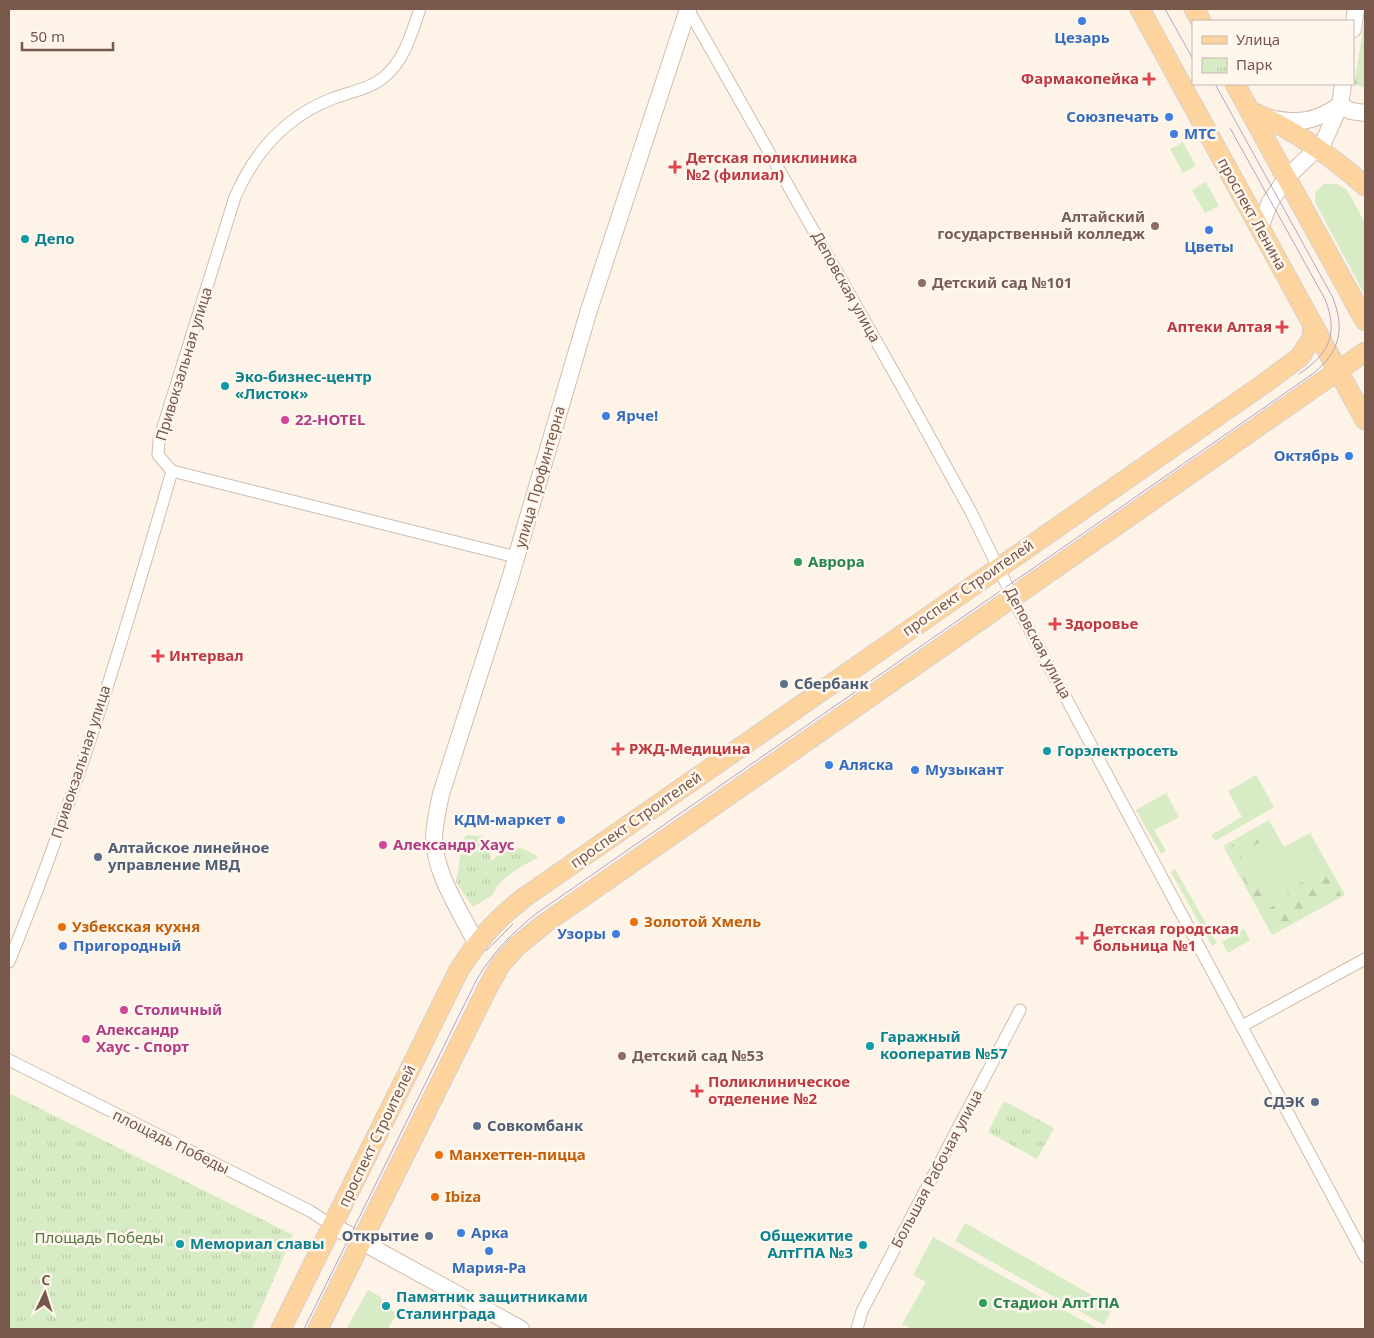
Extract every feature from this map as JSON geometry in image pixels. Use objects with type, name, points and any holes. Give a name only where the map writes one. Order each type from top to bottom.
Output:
[{"type":"main road","name":"проспект Ленина","points":[[1140,9],[1312,325],[1365,418]]},
{"type":"main road","points":[[1194,9],[1200,20]]},
{"type":"main road","points":[[1236,85],[1259,115],[1287,177],[1365,321]]},
{"type":"main road","points":[[1259,115],[1317,150],[1365,186]]},
{"type":"main road","name":"проспект Строителей","points":[[281,1329],[460,970],[476,943],[497,920],[525,897],[1300,357],[1312,338],[1312,325]]},
{"type":"main road","name":"проспект Строителей","points":[[318,1329],[501,964],[517,946],[544,924],[700,813],[1365,352]]},
{"type":"main road","points":[[681,788],[700,813]]},
{"type":"street","name":"Привокзальная улица","points":[[9,962],[40,887],[126,627],[172,471],[158,455],[159,440],[235,197],[245,174],[259,152],[273,136],[306,110],[382,79],[405,52],[420,9]]},
{"type":"street","name":"улица Профинтерна","points":[[476,943],[441,871],[434,837],[441,794],[516,557],[592,301],[688,9]]},
{"type":"street","name":"Деповская улица","points":[[688,9],[906,392],[1365,1257]]},
{"type":"street","points":[[1354,22],[1356,9]]},
{"type":"street","points":[[1260,228],[1270,202],[1287,177],[1317,150],[1340,105],[1343,85]]},
{"type":"street","points":[[1259,115],[1301,122],[1322,118],[1340,105]]},
{"type":"street","points":[[1340,105],[1351,111],[1365,113]]},
{"type":"street","points":[[172,471],[516,557]]},
{"type":"street","points":[[1242,1026],[1365,959]]},
{"type":"street","name":"Большая Рабочая улица","points":[[857,1329],[862,1311],[1020,1010]]},
{"type":"street","name":"площадь Победы","points":[[9,1060],[310,1211],[333,1226]]},
{"type":"street","points":[[333,1226],[521,1329]]},
{"type":"green space","points":[[1365,17],[1365,87],[1354,85]]},
{"type":"green space","points":[[1183,142],[1196,166],[1183,173],[1170,149]]},
{"type":"green space","points":[[1206,182],[1219,206],[1205,213],[1192,190]]},
{"type":"green space","points":[[1324,184],[1337,184],[1347,190],[1365,223],[1365,295],[1315,202],[1315,192]]},
{"type":"green space","points":[[1256,775],[1274,807],[1215,841],[1211,835],[1242,817],[1228,791]]},
{"type":"green space","points":[[1166,793],[1179,817],[1154,830],[1166,851],[1161,854],[1136,810]]},
{"type":"green space","points":[[1269,820],[1284,847],[1310,833],[1345,895],[1272,935],[1223,846]]},
{"type":"green space","points":[[1259,829],[1264,840],[1249,848],[1243,838]]},
{"type":"green space","points":[[466,835],[481,836],[488,844],[491,861],[510,846],[524,849],[538,857],[506,877],[493,895],[473,907],[456,882],[463,839]]},
{"type":"green space","points":[[1234,844],[1263,896],[1256,900],[1226,849]]},
{"type":"green space","points":[[1327,868],[1341,895],[1275,930],[1264,911],[1275,905],[1281,915],[1294,908],[1286,891]]},
{"type":"green space","points":[[1175,869],[1217,943],[1212,946],[1171,872]]},
{"type":"green space","points":[[1244,929],[1250,940],[1228,953],[1222,942]]},
{"type":"green space","name":"Площадь Победы","points":[[9,1093],[293,1235],[252,1329],[9,1329]]},
{"type":"green space","points":[[1004,1101],[1054,1128],[1037,1159],[988,1132]]},
{"type":"green space","points":[[965,1223],[1113,1307],[1104,1325],[955,1241]]},
{"type":"green space","name":"Стадион АлтГПА","points":[[933,1237],[1098,1329],[913,1329],[902,1324],[926,1282],[913,1275]]},
{"type":"green space","points":[[368,1290],[381,1297],[383,1305],[397,1313],[388,1329],[346,1329]]},
{"type":"tram line","points":[[1165,9],[1192,57]]},
{"type":"tram line","points":[[304,1329],[477,979],[496,952],[519,928],[537,913],[1311,375],[1328,358],[1338,340],[1339,330],[1339,319],[1332,296],[1216,85]]},
{"type":"tram line","points":[[1230,128],[1325,299],[1329,311],[1331,323],[1329,342],[1318,359],[1299,374]]},
{"type":"tram line","points":[[486,951],[513,924]]},
{"type":"place","name":"Цезарь","points":[[1082,21]]},
{"type":"place","name":"Фармакопейка","points":[[1149,79]]},
{"type":"place","name":"Союзпечать","points":[[1169,117]]},
{"type":"place","name":"МТС","points":[[1174,134]]},
{"type":"place","name":"Детская поликлиника №2 (филиал)","points":[[675,167]]},
{"type":"place","name":"Алтайский государственный колледж","points":[[1155,226]]},
{"type":"place","name":"Цветы","points":[[1209,230]]},
{"type":"place","name":"Депо","points":[[25,239]]},
{"type":"place","name":"Детский сад №101","points":[[922,283]]},
{"type":"place","name":"Аптеки Алтая","points":[[1282,327]]},
{"type":"place","name":"Эко-бизнес-центр «Листок»","points":[[225,386]]},
{"type":"place","name":"Ярче!","points":[[606,416]]},
{"type":"place","name":"22-HOTEL","points":[[285,420]]},
{"type":"place","name":"Октябрь","points":[[1349,456]]},
{"type":"place","name":"Аврора","points":[[798,562]]},
{"type":"place","name":"Здоровье","points":[[1055,624]]},
{"type":"place","name":"Интервал","points":[[158,656]]},
{"type":"place","name":"Сбербанк","points":[[784,684]]},
{"type":"place","name":"РЖД-Медицина","points":[[618,749]]},
{"type":"place","name":"Горэлектросеть","points":[[1047,751]]},
{"type":"place","name":"Аляска","points":[[829,765]]},
{"type":"place","name":"Музыкант","points":[[915,770]]},
{"type":"place","name":"КДМ-маркет","points":[[561,820]]},
{"type":"place","name":"Александр Хаус","points":[[383,845]]},
{"type":"place","name":"Алтайское линейное управление МВД","points":[[98,857]]},
{"type":"place","name":"Золотой Хмель","points":[[634,922]]},
{"type":"place","name":"Узбекская кухня","points":[[62,927]]},
{"type":"place","name":"Узоры","points":[[616,934]]},
{"type":"place","name":"Детская городская больница №1","points":[[1082,938]]},
{"type":"place","name":"Пригородный","points":[[63,946]]},
{"type":"place","name":"Столичный","points":[[124,1010]]},
{"type":"place","name":"Александр Хаус - Спорт","points":[[86,1039]]},
{"type":"place","name":"Гаражный кооператив №57","points":[[870,1046]]},
{"type":"place","name":"Детский сад №53","points":[[622,1056]]},
{"type":"place","name":"Поликлиническое отделение №2","points":[[697,1091]]},
{"type":"place","name":"СДЭК","points":[[1315,1102]]},
{"type":"place","name":"Совкомбанк","points":[[477,1126]]},
{"type":"place","name":"Манхеттен-пицца","points":[[439,1155]]},
{"type":"place","name":"Ibiza","points":[[435,1197]]},
{"type":"place","name":"Арка","points":[[461,1233]]},
{"type":"place","name":"Открытие","points":[[429,1236]]},
{"type":"place","name":"Мемориал славы","points":[[180,1244]]},
{"type":"place","name":"Общежитие АлтГПА №3","points":[[863,1245]]},
{"type":"place","name":"Мария-Ра","points":[[489,1251]]},
{"type":"place","name":"Стадион АлтГПА","points":[[983,1303]]},
{"type":"place","name":"Памятник защитниками Сталинграда","points":[[386,1306]]}]
